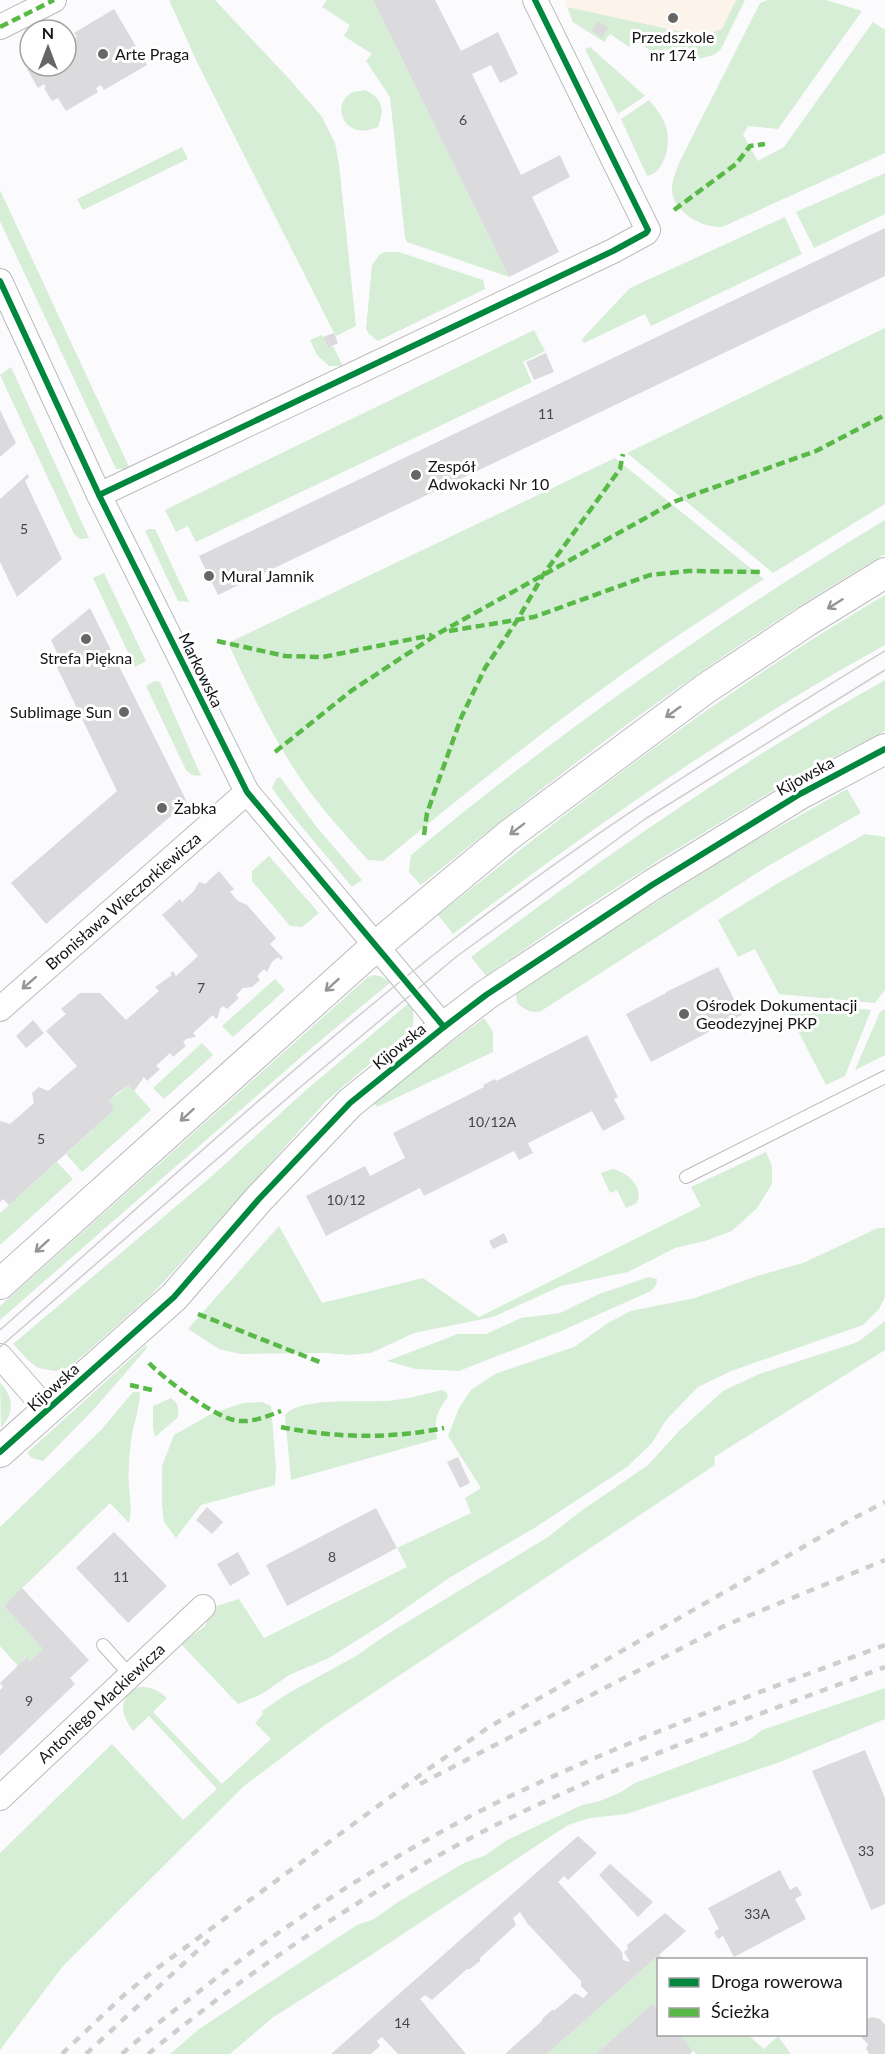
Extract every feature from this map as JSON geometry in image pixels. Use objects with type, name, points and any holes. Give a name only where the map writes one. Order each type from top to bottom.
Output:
[{"type":"street","points":[[0,27],[54,0]]},
{"type":"street","points":[[99,495],[621,248],[646,233],[648,230],[535,0]]},
{"type":"street","name":"Markowska","points":[[0,281],[99,495],[247,792],[444,1027]]},
{"type":"street","points":[[0,1284],[376,946],[509,835],[705,689],[788,633],[885,573]]},
{"type":"street","name":"Kijowska","points":[[0,1452],[174,1297],[258,1200],[350,1103],[444,1027],[504,982],[652,885],[800,794],[885,749]]},
{"type":"street","name":"Bronisława Wieczorkiewicza","points":[[0,1009],[247,792]]},
{"type":"street","points":[[0,1356],[48,1411]]},
{"type":"street","name":"Antoniego Mackiewicza","points":[[0,1798],[203,1607]]},
{"type":"lane","points":[[686,1177],[885,1077]]},
{"type":"lane","points":[[103,1645],[130,1675]]},
{"type":"shaded area","name":"Przedszkole nr 174","points":[[564,0],[736,0],[722,30],[701,36],[567,7]]},
{"type":"green space","points":[[169,0],[215,0],[322,117],[335,143],[339,164],[356,326],[336,336],[333,331],[197,62]]},
{"type":"green space","points":[[327,0],[373,0],[509,277],[407,242],[390,97],[366,61],[372,54],[344,36],[350,25],[322,7]]},
{"type":"green space","points":[[736,0],[745,0],[721,49],[714,55],[698,59],[676,56],[665,48],[658,55],[635,41],[629,47],[610,34],[604,42],[573,22],[567,7],[701,36],[722,29]]},
{"type":"green space","points":[[768,0],[826,0],[862,11],[778,129],[748,126],[743,135],[758,161],[784,147],[873,22],[885,30],[885,153],[722,227],[706,225],[691,218],[678,206],[672,191],[673,181],[679,163],[760,3]]},
{"type":"green space","points":[[590,47],[645,96],[618,114],[585,49]]},
{"type":"green space","points":[[365,90],[379,101],[381,115],[378,127],[357,130],[344,121],[342,106],[351,93]]},
{"type":"green space","points":[[649,100],[664,122],[668,143],[662,164],[653,174],[647,176],[621,119]]},
{"type":"green space","points":[[182,147],[188,159],[83,210],[77,199]]},
{"type":"green space","points":[[885,173],[885,214],[814,248],[796,212]]},
{"type":"green space","points":[[0,190],[130,469],[116,469],[0,221]]},
{"type":"green space","points":[[785,217],[802,254],[651,326],[645,314],[584,343],[582,339],[630,288]]},
{"type":"green space","points":[[399,252],[483,280],[485,289],[378,341],[366,329],[372,265],[380,254]]},
{"type":"green space","points":[[885,328],[885,504],[773,573],[627,453]]},
{"type":"green space","points":[[534,330],[545,351],[523,362],[532,382],[196,542],[188,526],[176,532],[165,510]]},
{"type":"green space","points":[[322,335],[328,348],[333,346],[343,366],[329,366],[317,355],[310,340]]},
{"type":"green space","points":[[11,367],[89,538],[80,539],[74,534],[0,375]]},
{"type":"green space","points":[[615,458],[764,579],[658,649],[587,700],[383,861],[368,860],[320,805],[283,751],[228,643]]},
{"type":"green space","points":[[885,520],[885,554],[764,629],[647,710],[532,796],[421,885],[409,872],[411,855],[467,809],[583,721],[701,637]]},
{"type":"green space","points":[[155,529],[189,602],[178,601],[145,531]]},
{"type":"green space","points":[[104,573],[146,661],[135,667],[93,578]]},
{"type":"green space","points":[[885,595],[885,645],[828,677],[663,781],[557,856],[453,934],[438,915],[600,788],[711,707],[768,668]]},
{"type":"green space","points":[[885,680],[885,731],[799,775],[672,852],[575,914],[486,976],[471,957],[674,811],[831,711]]},
{"type":"green space","points":[[155,681],[160,682],[201,776],[192,775],[186,770],[146,686]]},
{"type":"green space","points":[[280,777],[315,825],[362,880],[352,887],[288,810],[272,788],[276,779]]},
{"type":"green space","points":[[847,789],[861,813],[768,866],[541,1011],[528,1010],[517,1003],[516,993],[629,919],[754,841]]},
{"type":"green space","points":[[865,834],[885,837],[885,990],[875,1003],[779,994],[755,949],[738,957],[718,920]]},
{"type":"green space","points":[[269,856],[319,913],[302,927],[290,926],[252,881],[252,871]]},
{"type":"green space","points":[[374,975],[391,982],[308,1051],[0,1320],[0,1306],[368,977]]},
{"type":"green space","points":[[275,979],[285,990],[233,1037],[222,1026]]},
{"type":"green space","points":[[783,1002],[871,1010],[845,1076],[826,1085]]},
{"type":"green space","points":[[409,1003],[414,1015],[412,1028],[326,1101],[149,1297],[73,1364],[55,1371],[38,1368],[13,1344],[212,1176],[305,1091]]},
{"type":"green space","points":[[885,1009],[885,1055],[855,1070],[880,1012]]},
{"type":"green space","points":[[484,1018],[493,1032],[493,1052],[377,1107],[374,1103],[411,1072]]},
{"type":"green space","points":[[202,1043],[213,1055],[164,1099],[153,1088]]},
{"type":"green space","points":[[129,1085],[151,1110],[82,1172],[66,1154],[114,1110],[109,1101]]},
{"type":"green space","points":[[766,1152],[772,1166],[772,1184],[757,1208],[732,1231],[705,1241],[675,1248],[628,1272],[561,1286],[493,1317],[414,1333],[371,1353],[349,1355],[240,1354],[219,1349],[188,1329],[279,1226],[322,1303],[423,1278],[479,1317],[701,1206],[691,1187]]},
{"type":"green space","points":[[57,1162],[73,1179],[0,1245],[0,1213]]},
{"type":"green space","points":[[612,1169],[629,1177],[637,1187],[639,1192],[636,1204],[626,1208],[617,1190],[610,1193],[601,1173]]},
{"type":"green space","points":[[878,1228],[885,1228],[885,1297],[879,1309],[863,1325],[731,1371],[698,1387],[666,1420],[652,1443],[627,1467],[536,1527],[449,1578],[329,1658],[289,1675],[262,1694],[238,1704],[181,1644],[205,1626],[213,1607],[239,1599],[264,1638],[407,1567],[397,1548],[471,1513],[465,1498],[481,1488],[448,1436],[459,1408],[471,1390],[495,1374],[574,1347],[608,1323],[631,1311],[695,1298],[757,1276],[803,1263]]},
{"type":"green space","points":[[649,1277],[657,1279],[651,1291],[559,1332],[459,1371],[416,1369],[387,1361],[458,1334],[486,1334],[521,1318],[560,1313],[599,1294]]},
{"type":"green space","points":[[885,1321],[885,1350],[714,1457],[715,1465],[322,1727],[244,1786],[63,1966],[0,2050],[0,1853],[112,1744],[183,1820],[217,1789],[149,1716],[133,1731],[124,1714],[123,1704],[134,1688],[152,1688],[167,1698],[153,1712],[222,1784],[271,1739],[255,1723],[263,1714],[262,1711],[287,1694],[356,1656],[389,1633],[548,1537],[581,1511],[648,1465],[680,1430],[723,1391],[759,1374],[858,1342]]},
{"type":"green space","points":[[146,1345],[147,1348],[95,1408],[43,1461],[32,1458],[27,1453]]},
{"type":"green space","points":[[0,1382],[8,1394],[11,1405],[9,1416],[1,1428]]},
{"type":"green space","points":[[442,1390],[448,1397],[437,1417],[437,1439],[291,1480],[285,1415],[294,1409],[320,1403],[395,1400]]},
{"type":"green space","points":[[133,1392],[140,1392],[129,1459],[131,1509],[129,1523],[110,1503],[4,1606],[43,1649],[30,1661],[26,1657],[18,1666],[0,1646],[0,1527],[101,1430]]},
{"type":"green space","points":[[171,1398],[178,1406],[178,1417],[155,1437],[153,1406]]},
{"type":"green space","points":[[262,1402],[271,1406],[276,1468],[275,1485],[201,1505],[176,1538],[164,1522],[162,1504],[162,1466],[174,1435],[213,1413],[243,1403]]},
{"type":"green space","points":[[885,1688],[885,1719],[780,1762],[627,1814],[590,1818],[568,1825],[272,2018],[230,2054],[170,2054],[199,2029],[357,1925],[374,1919],[398,1902],[464,1863],[486,1855],[507,1840],[582,1805],[600,1801],[621,1792],[635,1783],[749,1740],[762,1730]]},
{"type":"green space","points":[[659,1955],[664,1958],[657,1958],[657,2010],[652,2004],[596,2054],[547,2054]]},
{"type":"green space","points":[[680,2036],[749,2036],[764,2049],[778,2036],[791,2054],[696,2054]]},
{"type":"building","points":[[373,0],[435,0],[461,51],[498,32],[518,74],[500,83],[491,65],[472,74],[521,175],[560,155],[570,177],[532,197],[559,252],[509,277]]},
{"type":"building","name":"Arte Praga","points":[[114,9],[147,65],[104,90],[101,85],[96,88],[98,92],[66,111],[58,98],[52,101],[44,84],[38,88],[32,78],[78,78],[78,31]]},
{"type":"building","points":[[598,21],[608,28],[602,38],[592,30]]},
{"type":"building","points":[[885,228],[885,276],[218,595],[199,556]]},
{"type":"building","points":[[334,333],[338,343],[328,348],[323,337]]},
{"type":"building","points":[[546,353],[554,372],[534,380],[526,362]]},
{"type":"building","points":[[0,410],[16,443],[0,457]]},
{"type":"building","points":[[28,474],[29,477],[25,481],[62,559],[17,597],[0,562],[0,499]]},
{"type":"building","points":[[90,608],[187,802],[46,924],[11,883],[117,791],[55,663],[60,659],[51,640]]},
{"type":"building","points":[[219,871],[234,889],[230,892],[238,901],[247,905],[276,938],[270,944],[283,958],[281,960],[278,957],[272,962],[267,972],[264,969],[257,976],[260,980],[252,987],[243,988],[236,995],[239,998],[227,1009],[223,1006],[220,1009],[216,1019],[213,1015],[193,1033],[195,1037],[186,1039],[183,1042],[186,1046],[173,1057],[170,1053],[156,1066],[160,1069],[147,1081],[144,1077],[134,1091],[129,1085],[116,1094],[109,1101],[114,1110],[9,1205],[3,1199],[0,1202],[0,1121],[10,1124],[34,1103],[32,1093],[39,1087],[48,1091],[77,1066],[46,1031],[66,1014],[61,1009],[80,993],[100,993],[126,1020],[159,991],[155,987],[172,975],[170,973],[173,971],[176,976],[198,956],[162,915],[180,899],[182,902],[194,891],[199,882],[205,884]]},
{"type":"building","name":"Ośrodek Dokumentacji Geodezyjnej PKP","points":[[718,967],[742,1015],[651,1062],[626,1014]]},
{"type":"building","points":[[33,1020],[44,1033],[26,1048],[16,1036]]},
{"type":"building","points":[[587,1035],[618,1097],[614,1099],[625,1119],[603,1131],[592,1111],[528,1143],[533,1153],[519,1160],[514,1151],[424,1196],[420,1188],[326,1236],[306,1196],[365,1166],[370,1176],[405,1158],[393,1133],[484,1087],[483,1085],[495,1079],[496,1081]]},
{"type":"building","points":[[504,1233],[508,1242],[493,1249],[489,1241]]},
{"type":"building","points":[[458,1457],[470,1483],[460,1488],[447,1462]]},
{"type":"building","points":[[207,1507],[223,1522],[212,1534],[196,1520]]},
{"type":"building","points":[[376,1508],[397,1548],[287,1606],[266,1565]]},
{"type":"building","points":[[114,1532],[167,1586],[128,1623],[76,1568]]},
{"type":"building","points":[[238,1552],[250,1574],[230,1586],[217,1564]]},
{"type":"building","points":[[22,1588],[89,1660],[70,1678],[75,1684],[0,1756],[0,1690],[3,1687],[0,1683],[27,1657],[30,1661],[43,1649],[4,1606]]},
{"type":"building","points":[[865,1750],[885,1798],[885,1904],[871,1910],[812,1771]]},
{"type":"building","points":[[578,1836],[597,1853],[568,1880],[564,1876],[558,1882],[622,1952],[623,1960],[630,1962],[624,1952],[628,1949],[627,1945],[665,1913],[686,1931],[547,2054],[505,2054],[552,2010],[575,1993],[583,1998],[588,1993],[581,1986],[581,1981],[527,1923],[520,1912],[513,1918],[516,1925],[480,1958],[480,1961],[467,1969],[432,2000],[425,1995],[420,1999],[466,2054],[398,2054],[382,2037],[377,2041],[380,2046],[371,2054],[331,2054]]},
{"type":"building","points":[[610,1864],[653,1902],[638,1917],[599,1875]]},
{"type":"building","points":[[780,1870],[790,1890],[797,1886],[802,1895],[795,1899],[806,1919],[734,1957],[723,1936],[718,1939],[714,1932],[719,1929],[708,1908]]},
{"type":"building","points":[[652,2004],[657,2010],[657,2036],[681,2036],[693,2051],[690,2054],[596,2054]]},
{"type":"building","points":[[867,2019],[880,2019],[885,2025],[885,2054],[869,2054],[866,2049],[868,2044],[861,2036],[867,2036]]},
{"type":"tram line","points":[[0,1330],[332,1038],[481,918],[659,793],[885,651]]},
{"type":"tram line","points":[[0,1347],[298,1089],[456,957],[645,819],[885,670]]},
{"type":"railway","points":[[62,2054],[152,1972],[489,1727],[885,1502]]},
{"type":"railway","points":[[420,1784],[726,1625],[885,1560]]},
{"type":"railway","points":[[122,2054],[165,2018],[265,1942],[340,1892],[458,1823],[545,1780],[642,1738],[885,1645]]},
{"type":"railway","points":[[148,2054],[223,1995],[301,1940],[381,1889],[463,1842],[618,1769],[885,1667]]},
{"type":"railway","points":[[86,2054],[209,1940]]},
{"type":"marked path","points":[[0,27],[54,0]]},
{"type":"marked path","points":[[674,210],[736,164],[750,146],[765,144]]},
{"type":"marked path","points":[[275,752],[351,691],[439,633],[676,501],[816,451],[885,415]]},
{"type":"marked path","points":[[424,835],[427,813],[461,718],[485,668],[518,619],[543,575],[620,469],[623,454]]},
{"type":"marked path","points":[[449,631],[534,617],[650,575],[688,571],[763,572]]},
{"type":"marked path","points":[[217,641],[285,656],[323,657],[432,635]]},
{"type":"marked path","points":[[198,1314],[322,1363]]},
{"type":"marked path","points":[[149,1363],[192,1398],[231,1419],[250,1421],[281,1411]]},
{"type":"marked path","points":[[130,1385],[152,1390]]},
{"type":"marked path","points":[[281,1427],[362,1436],[404,1434],[444,1428]]},
{"type":"cycle path","points":[[99,495],[613,251],[646,233],[648,230],[535,0]]},
{"type":"cycle path","points":[[0,281],[99,495],[247,792],[444,1027]]},
{"type":"cycle path","points":[[0,1452],[174,1297],[258,1200],[350,1103],[444,1027],[486,995],[652,885],[800,794],[885,749]]},
{"type":"place","name":"Przedszkole nr 174","points":[[673,18]]},
{"type":"place","name":"Arte Praga","points":[[103,54]]},
{"type":"place","name":"Zespół Adwokacki Nr 10","points":[[416,475]]},
{"type":"place","name":"Mural Jamnik","points":[[209,576]]},
{"type":"place","name":"Strefa Piękna","points":[[86,639]]},
{"type":"place","name":"Sublimage Sun","points":[[124,712]]},
{"type":"place","name":"Żabka","points":[[162,808]]},
{"type":"place","name":"Ośrodek Dokumentacji Geodezyjnej PKP","points":[[684,1014]]}]
